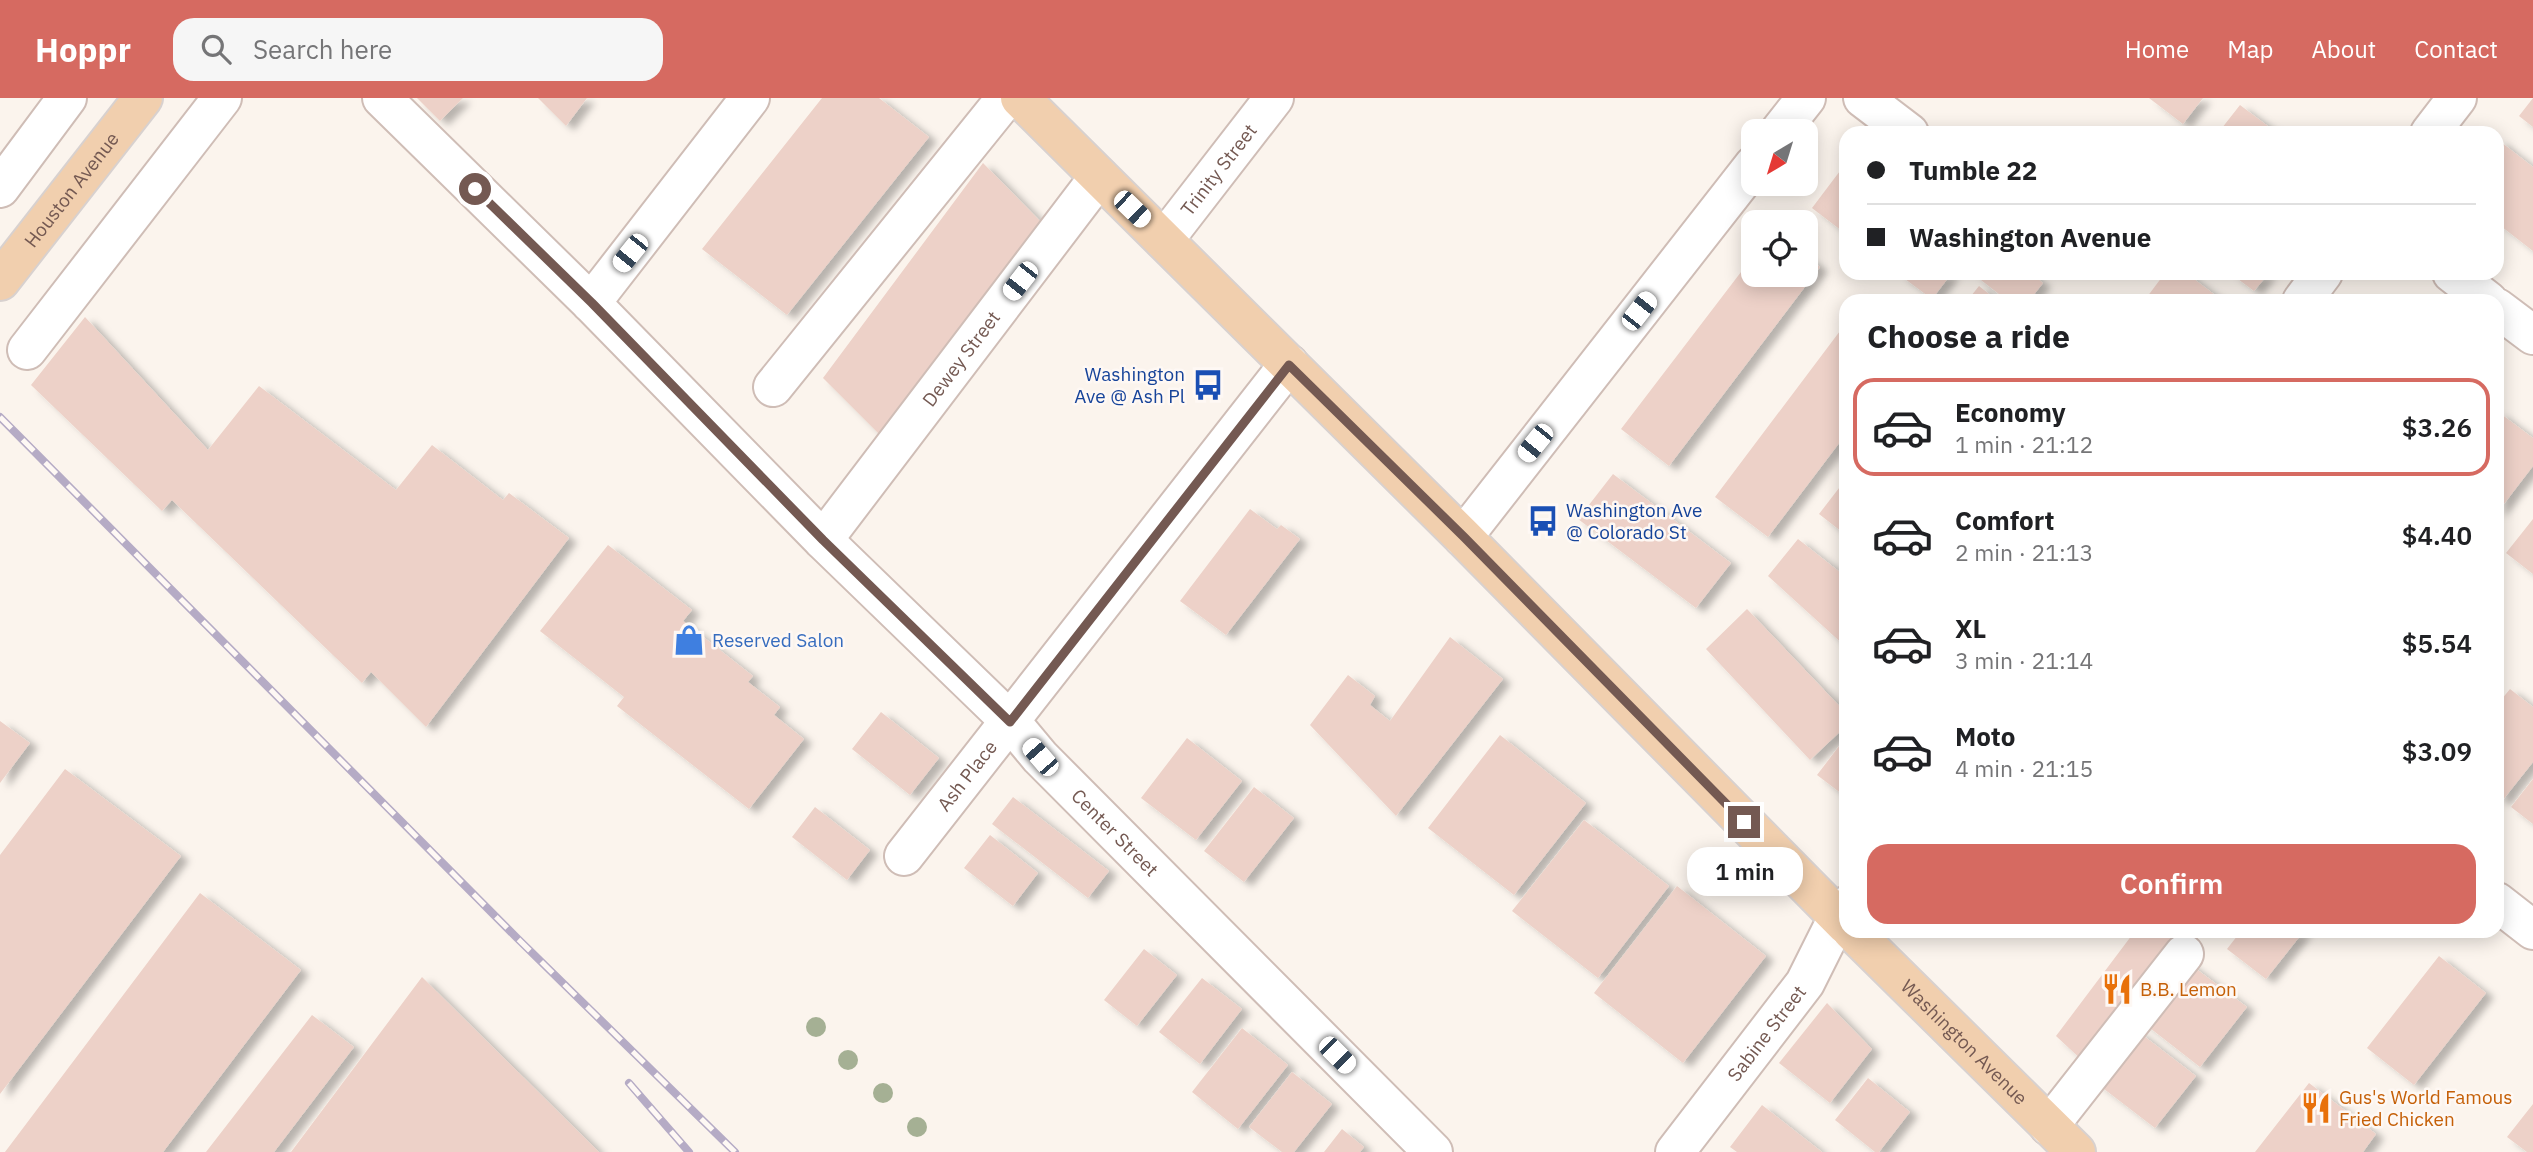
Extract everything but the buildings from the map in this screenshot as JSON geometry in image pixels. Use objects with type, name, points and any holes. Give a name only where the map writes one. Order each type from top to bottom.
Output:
[{"type":"main road","name":"Houston Avenue","points":[[0,281],[143,98]]},
{"type":"main road","name":"Washington Avenue","points":[[1020,98],[1839,913]]},
{"type":"main road","name":"Washington Avenue","points":[[1864,938],[2062,1139]]},
{"type":"street","points":[[0,188],[67,98]]},
{"type":"street","points":[[27,350],[222,98]]},
{"type":"street","name":"Center Street","points":[[382,98],[592,303],[823,540],[1010,722],[1068,785],[1433,1152]]},
{"type":"street","points":[[592,303],[750,98]]},
{"type":"street","points":[[773,387],[1006,98]]},
{"type":"street","name":"Trinity Street","points":[[1164,240],[1274,98]]},
{"type":"street","points":[[1789,119],[1806,98]]},
{"type":"street","points":[[1863,98],[1900,126]]},
{"type":"street","points":[[2435,126],[2457,98]]},
{"type":"street","name":"Dewey Street","points":[[823,540],[1099,177]]},
{"type":"street","points":[[1464,537],[1741,182]]},
{"type":"street","points":[[2461,280],[2479,294]]},
{"type":"street","points":[[2504,313],[2533,335]]},
{"type":"street","name":"Ash Place","points":[[904,856],[1289,365]]},
{"type":"street","points":[[2504,907],[2533,930]]},
{"type":"street","name":"Sabine Street","points":[[1675,1152],[1805,982],[1839,931]]},
{"type":"street","points":[[2062,1139],[2184,954]]},
{"type":"railway","points":[[0,417],[516,937],[735,1152]]},
{"type":"railway","points":[[629,1083],[689,1152]]},
{"type":"place","name":"Washington Ave @ Ash Pl","points":[[1208,385]]},
{"type":"place","name":"Washington Ave @ Colorado St","points":[[1543,521]]},
{"type":"place","name":"Reserved Salon","points":[[689,640]]},
{"type":"place","name":"B.B. Lemon","points":[[2117,989]]},
{"type":"place","name":"Gus's World Famous Fried Chicken","points":[[2316,1108]]},
{"type":"route","points":[[475,189],[592,303],[823,540],[1010,722],[1289,365],[1464,537],[1744,822]]}]
